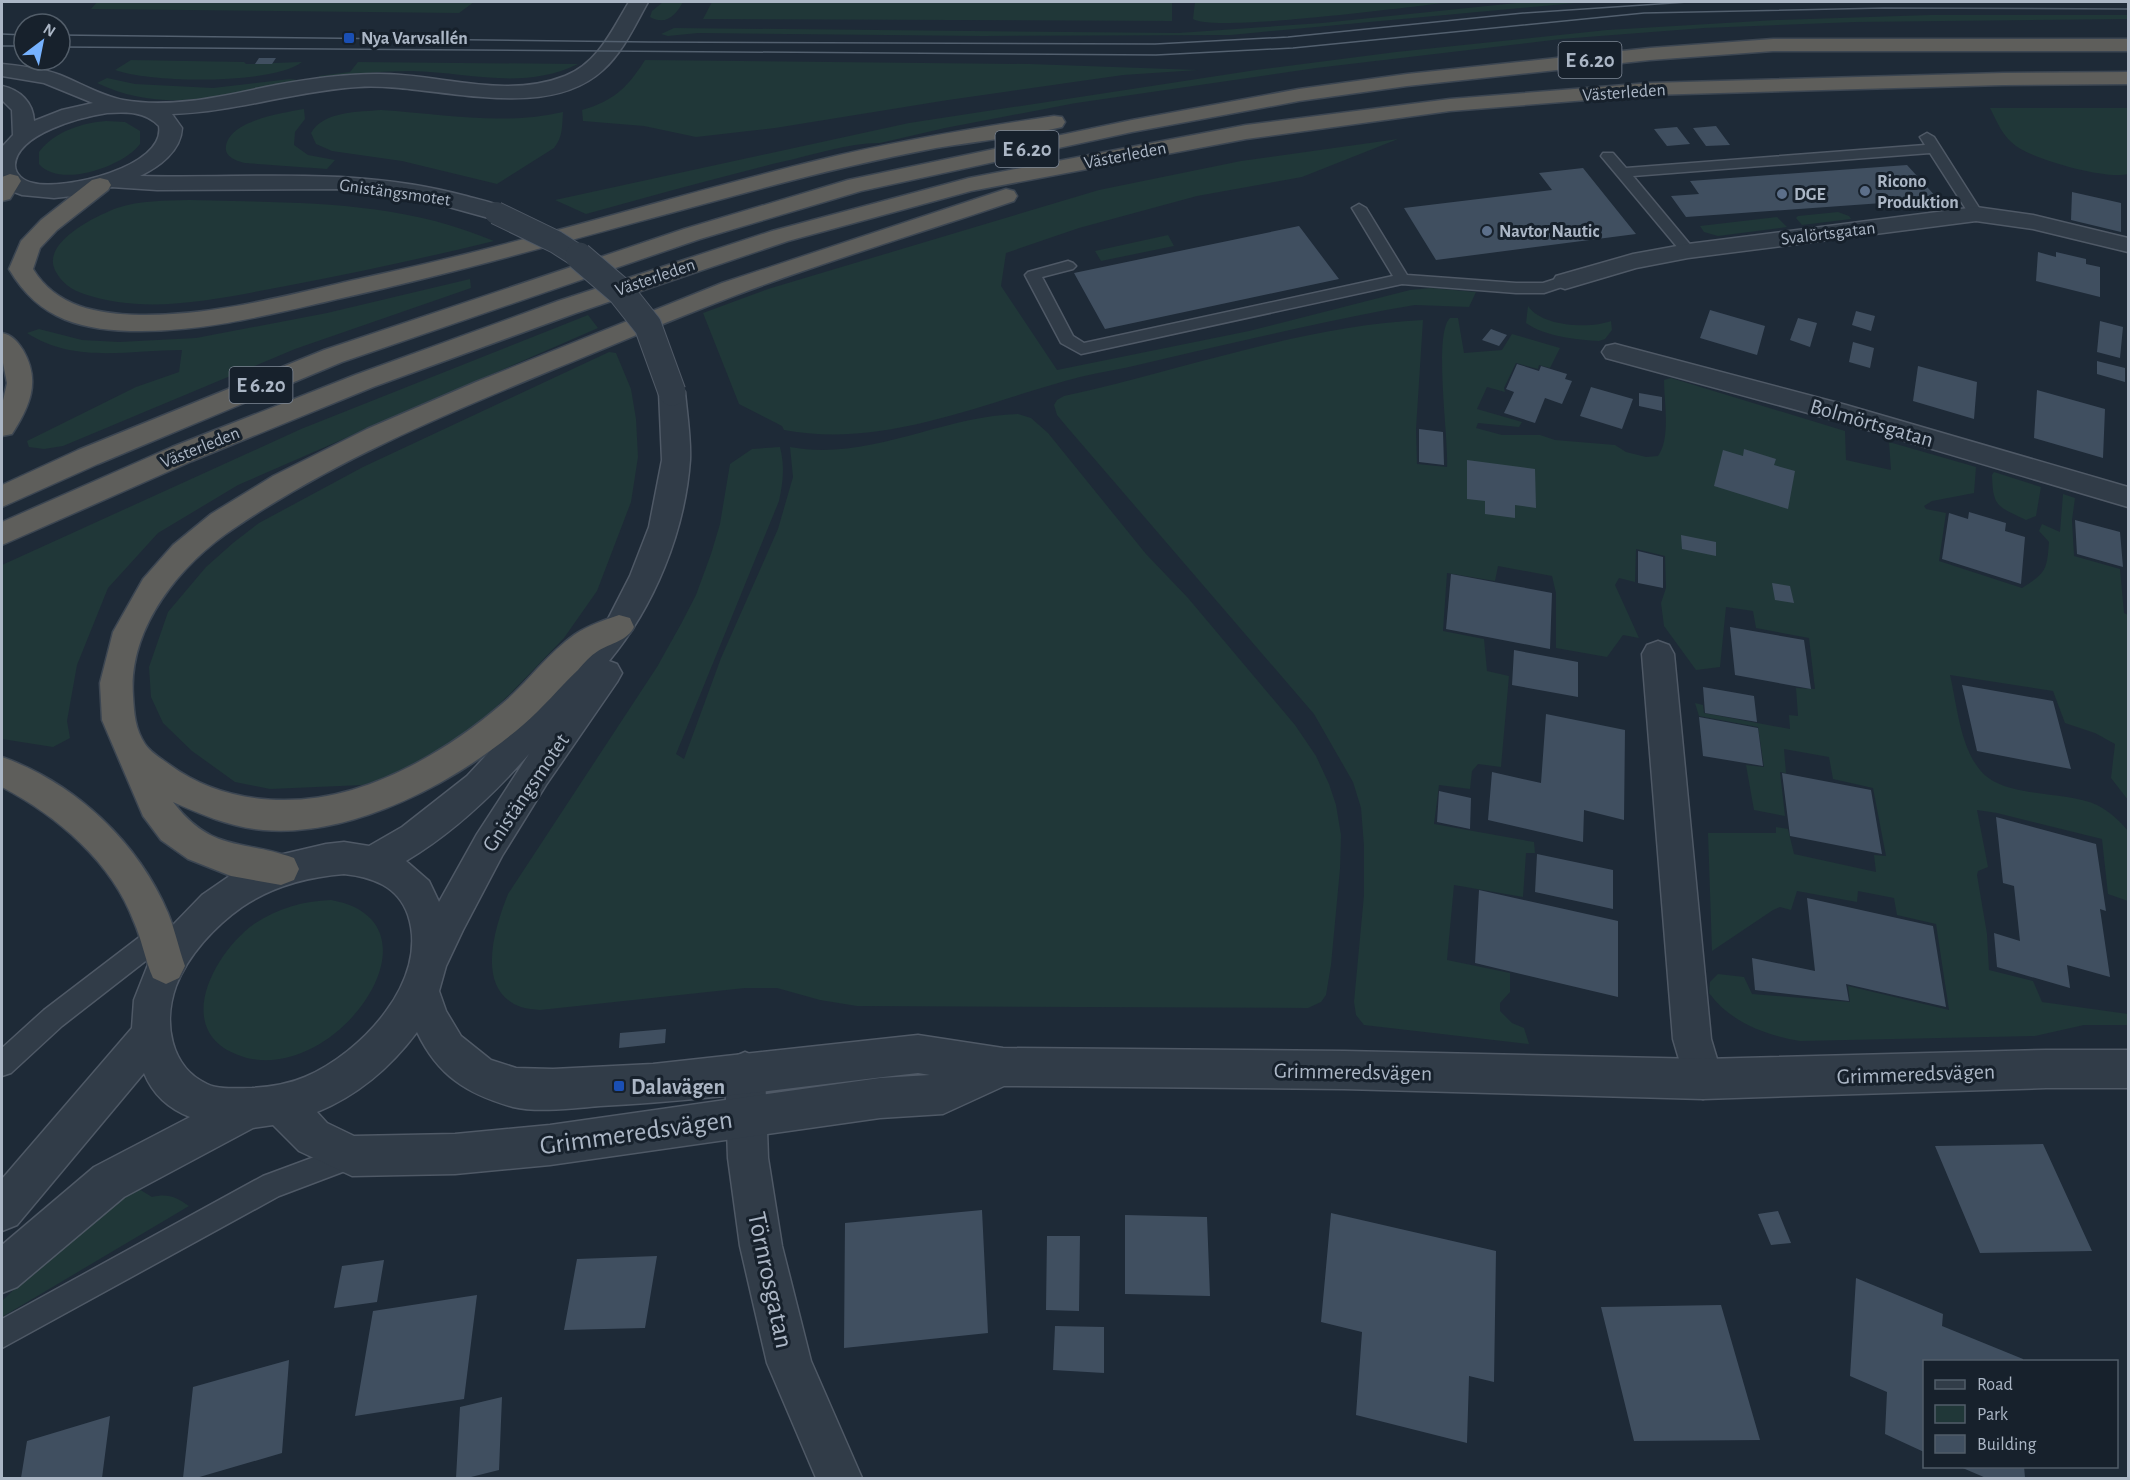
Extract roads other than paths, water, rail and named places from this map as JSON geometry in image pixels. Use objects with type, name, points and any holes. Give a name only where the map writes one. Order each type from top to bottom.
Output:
[{"type":"highway","name":"Västerleden","points":[[2,497],[88,457],[333,356],[681,237],[856,185],[1132,126],[1299,95],[1407,80],[1650,54],[1773,45],[2128,45]]},
{"type":"highway","name":"Västerleden","points":[[2,534],[182,454],[364,381],[697,262],[780,236],[969,185],[1246,132],[1450,105],[1650,89],[2003,79],[2128,78]]},
{"type":"highway","points":[[2003,79],[2100,93],[2128,93]]},
{"type":"highway","points":[[107,183],[48,225],[29,246],[21,269],[36,294],[55,308],[98,320],[143,323],[206,317],[424,273],[510,252],[791,173],[927,142],[1286,88],[1407,80]]},
{"type":"highway","points":[[281,869],[231,860],[200,848],[173,829],[155,805],[118,720],[116,683],[128,632],[144,601],[171,565],[204,535],[282,483],[377,436],[485,388],[731,288],[1127,154]]},
{"type":"highway","points":[[2,341],[20,365],[20,391],[2,427]]},
{"type":"highway","points":[[133,756],[179,789],[233,810],[267,816],[303,816],[334,810],[404,786],[453,759],[506,720],[585,643],[619,627]]},
{"type":"highway","points":[[2,771],[43,792],[89,828],[123,866],[151,916],[162,952]]},
{"type":"street","points":[[437,86],[353,94],[248,115],[202,129],[174,154],[107,183],[72,190],[46,192],[6,187],[3,165],[6,155],[24,137],[48,123],[92,109],[121,106],[147,109],[208,105],[340,82],[383,80],[514,93],[544,90],[588,73],[606,56],[639,2]]},
{"type":"street","points":[[2,70],[49,78],[121,106]]},
{"type":"street","points":[[2,92],[13,98],[23,109],[24,137]]},
{"type":"street","points":[[147,109],[160,115],[169,123],[174,154]]},
{"type":"street","name":"Gnistängsmotet","points":[[174,154],[214,169],[288,181],[400,189],[438,195],[496,213],[556,242],[590,263],[621,292],[648,326],[672,392],[676,460],[664,527],[645,576],[619,627],[544,716],[479,786],[414,838],[372,862]]},
{"type":"street","name":"Gnistängsmotet","points":[[107,183],[154,185],[288,181]]},
{"type":"street","name":"Svalörtsgatan","points":[[1564,281],[1633,261],[1688,251],[1976,214],[2041,223],[2128,245]]},
{"type":"street","name":"Bolmörtsgatan","points":[[1615,352],[1854,416],[2128,497]]},
{"type":"street","name":"Gnistängsmotet","points":[[425,975],[454,906],[500,824],[617,659],[619,627]]},
{"type":"street","points":[[1658,654],[1692,1039],[1703,1079]]},
{"type":"street","name":"Grimmeredsvägen","points":[[1002,1067],[943,1094],[880,1098],[550,1145],[455,1154],[352,1156],[313,1137],[264,1107],[209,1105],[179,1090],[159,1066],[151,1035],[153,1001],[162,952],[188,935],[215,907],[248,884],[281,869],[313,860],[344,858],[372,862],[395,872],[414,888],[425,908],[429,925],[425,975],[431,1021],[447,1049],[480,1076],[516,1088],[553,1089],[653,1084],[918,1054],[1002,1067],[1344,1070],[1703,1079],[2046,1069],[2128,1069]]},
{"type":"street","name":"Grimmeredsvägen","points":[[2,1272],[109,1182],[264,1107],[317,1092],[350,1073],[388,1039],[403,1020],[425,975]]},
{"type":"street","points":[[7,1193],[151,1035]]},
{"type":"street","name":"Törnrosgatan","points":[[745,1072],[748,1158],[760,1246],[789,1364],[840,1479]]},
{"type":"lane","points":[[1623,173],[1930,142],[1976,214]]},
{"type":"lane","points":[[1608,156],[1688,251]]},
{"type":"lane","points":[[1359,208],[1402,279]]},
{"type":"lane","points":[[1068,266],[1033,275],[1067,339],[1081,349],[1402,279],[1516,288],[1544,288],[1564,281]]},
{"type":"lane","points":[[2,1064],[53,1018],[162,952]]},
{"type":"lane","points":[[2,1334],[272,1185],[352,1156]]},
{"type":"tram line","points":[[72,35],[649,42],[1155,44],[1288,37],[1523,13],[1688,2]]},
{"type":"tram line","points":[[72,47],[1156,55],[1293,48],[1644,13],[1884,8],[2128,9]]},
{"type":"tram line","points":[[2,34],[12,34]]},
{"type":"tram line","points":[[2,46],[12,46]]},
{"type":"place","name":"Nya Varvsallén","points":[[349,38]]},
{"type":"place","name":"Ricono Produktion","points":[[1865,191]]},
{"type":"place","name":"DGE","points":[[1782,194]]},
{"type":"place","name":"Navtor Nautic","points":[[1487,231]]},
{"type":"place","name":"Dalavägen","points":[[619,1086]]}]
